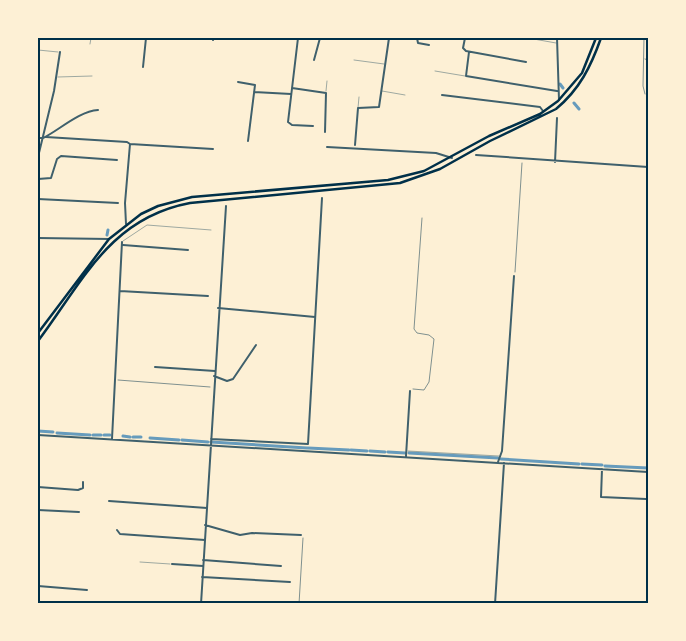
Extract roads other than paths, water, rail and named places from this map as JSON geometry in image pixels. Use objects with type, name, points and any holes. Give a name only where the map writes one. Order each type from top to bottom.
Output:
[{"type":"highway","points":[[38,333],[109,239],[126,224],[149,210],[180,199],[388,180],[416,174],[452,158],[489,136],[543,111],[559,100],[582,72],[596,38]]},
{"type":"highway","points":[[38,341],[103,252],[126,230],[146,216],[173,206],[190,203],[381,186],[421,177],[556,109],[568,99],[588,72],[601,38]]},
{"type":"street","points":[[143,66],[146,38]]},
{"type":"street","points":[[298,38],[289,124],[314,126]]},
{"type":"street","points":[[314,60],[320,38]]},
{"type":"street","points":[[356,145],[358,108],[378,108],[389,38]]},
{"type":"street","points":[[417,38],[418,43],[429,45]]},
{"type":"street","points":[[464,38],[463,48],[469,52],[526,62]]},
{"type":"street","points":[[557,38],[557,91],[559,100]]},
{"type":"street","points":[[38,157],[57,77],[60,52]]},
{"type":"street","points":[[469,52],[466,76],[557,91]]},
{"type":"street","points":[[238,82],[254,84],[248,141]]},
{"type":"street","points":[[292,88],[326,93],[325,132]]},
{"type":"street","points":[[254,92],[291,94]]},
{"type":"street","points":[[442,95],[540,108],[543,111]]},
{"type":"street","points":[[46,137],[48,134],[62,129],[90,110],[98,110]]},
{"type":"street","points":[[555,162],[557,118]]},
{"type":"street","points":[[38,138],[127,142],[130,144],[213,149]]},
{"type":"street","points":[[126,224],[125,203],[130,144]]},
{"type":"street","points":[[327,146],[436,153],[452,158]]},
{"type":"street","points":[[476,155],[555,162],[648,166]]},
{"type":"street","points":[[38,179],[51,178],[57,159],[61,156],[117,160]]},
{"type":"street","points":[[211,439],[308,444],[322,198]]},
{"type":"street","points":[[38,199],[118,203]]},
{"type":"street","points":[[215,604],[201,603],[214,371],[226,206]]},
{"type":"street","points":[[38,238],[109,239]]},
{"type":"street","points":[[112,439],[122,244],[188,250]]},
{"type":"street","points":[[498,463],[501,456],[514,276]]},
{"type":"street","points":[[120,291],[208,296]]},
{"type":"street","points":[[218,308],[315,317]]},
{"type":"street","points":[[214,376],[227,381],[233,379],[256,345]]},
{"type":"street","points":[[155,367],[214,371]]},
{"type":"street","points":[[406,457],[410,391]]},
{"type":"street","points":[[38,435],[648,472]]},
{"type":"street","points":[[495,604],[504,463]]},
{"type":"street","points":[[602,469],[601,497],[646,499]]},
{"type":"street","points":[[38,487],[78,490],[83,488],[83,482]]},
{"type":"street","points":[[110,500],[206,508]]},
{"type":"street","points":[[38,510],[80,512]]},
{"type":"street","points":[[206,525],[240,535],[255,533],[301,535]]},
{"type":"street","points":[[117,530],[120,534],[204,540]]},
{"type":"street","points":[[203,560],[281,566]]},
{"type":"street","points":[[172,564],[203,566]]},
{"type":"street","points":[[202,577],[290,582]]},
{"type":"street","points":[[38,586],[87,590]]},
{"type":"lane","points":[[90,44],[91,38]]},
{"type":"lane","points":[[528,38],[557,43]]},
{"type":"lane","points":[[38,50],[60,52]]},
{"type":"lane","points":[[354,60],[384,64]]},
{"type":"lane","points":[[435,71],[466,76]]},
{"type":"lane","points":[[57,77],[92,76]]},
{"type":"lane","points":[[326,93],[327,80]]},
{"type":"lane","points":[[381,91],[405,95]]},
{"type":"lane","points":[[358,108],[359,97]]},
{"type":"lane","points":[[122,244],[147,225],[211,230]]},
{"type":"lane","points":[[407,451],[501,456]]},
{"type":"lane","points":[[140,562],[172,564]]},
{"type":"waterway","points":[[560,84],[563,88]]},
{"type":"waterway","points":[[574,103],[579,109]]},
{"type":"waterway","points":[[107,235],[108,230]]},
{"type":"waterway","points":[[38,431],[53,432]]},
{"type":"waterway","points":[[57,433],[90,435]]},
{"type":"waterway","points":[[93,435],[101,435]]},
{"type":"waterway","points":[[104,435],[110,435]]},
{"type":"waterway","points":[[123,436],[130,437]]},
{"type":"waterway","points":[[133,437],[141,437]]},
{"type":"waterway","points":[[150,438],[179,440]]},
{"type":"waterway","points":[[182,440],[208,442]]},
{"type":"waterway","points":[[211,442],[307,448]]},
{"type":"waterway","points":[[308,448],[349,450]]},
{"type":"waterway","points":[[351,450],[367,451]]},
{"type":"waterway","points":[[370,451],[385,452]]},
{"type":"waterway","points":[[388,452],[405,453]]},
{"type":"waterway","points":[[409,453],[498,458]]},
{"type":"waterway","points":[[501,459],[579,464]]},
{"type":"waterway","points":[[582,464],[602,465]]},
{"type":"waterway","points":[[605,466],[648,468]]}]
